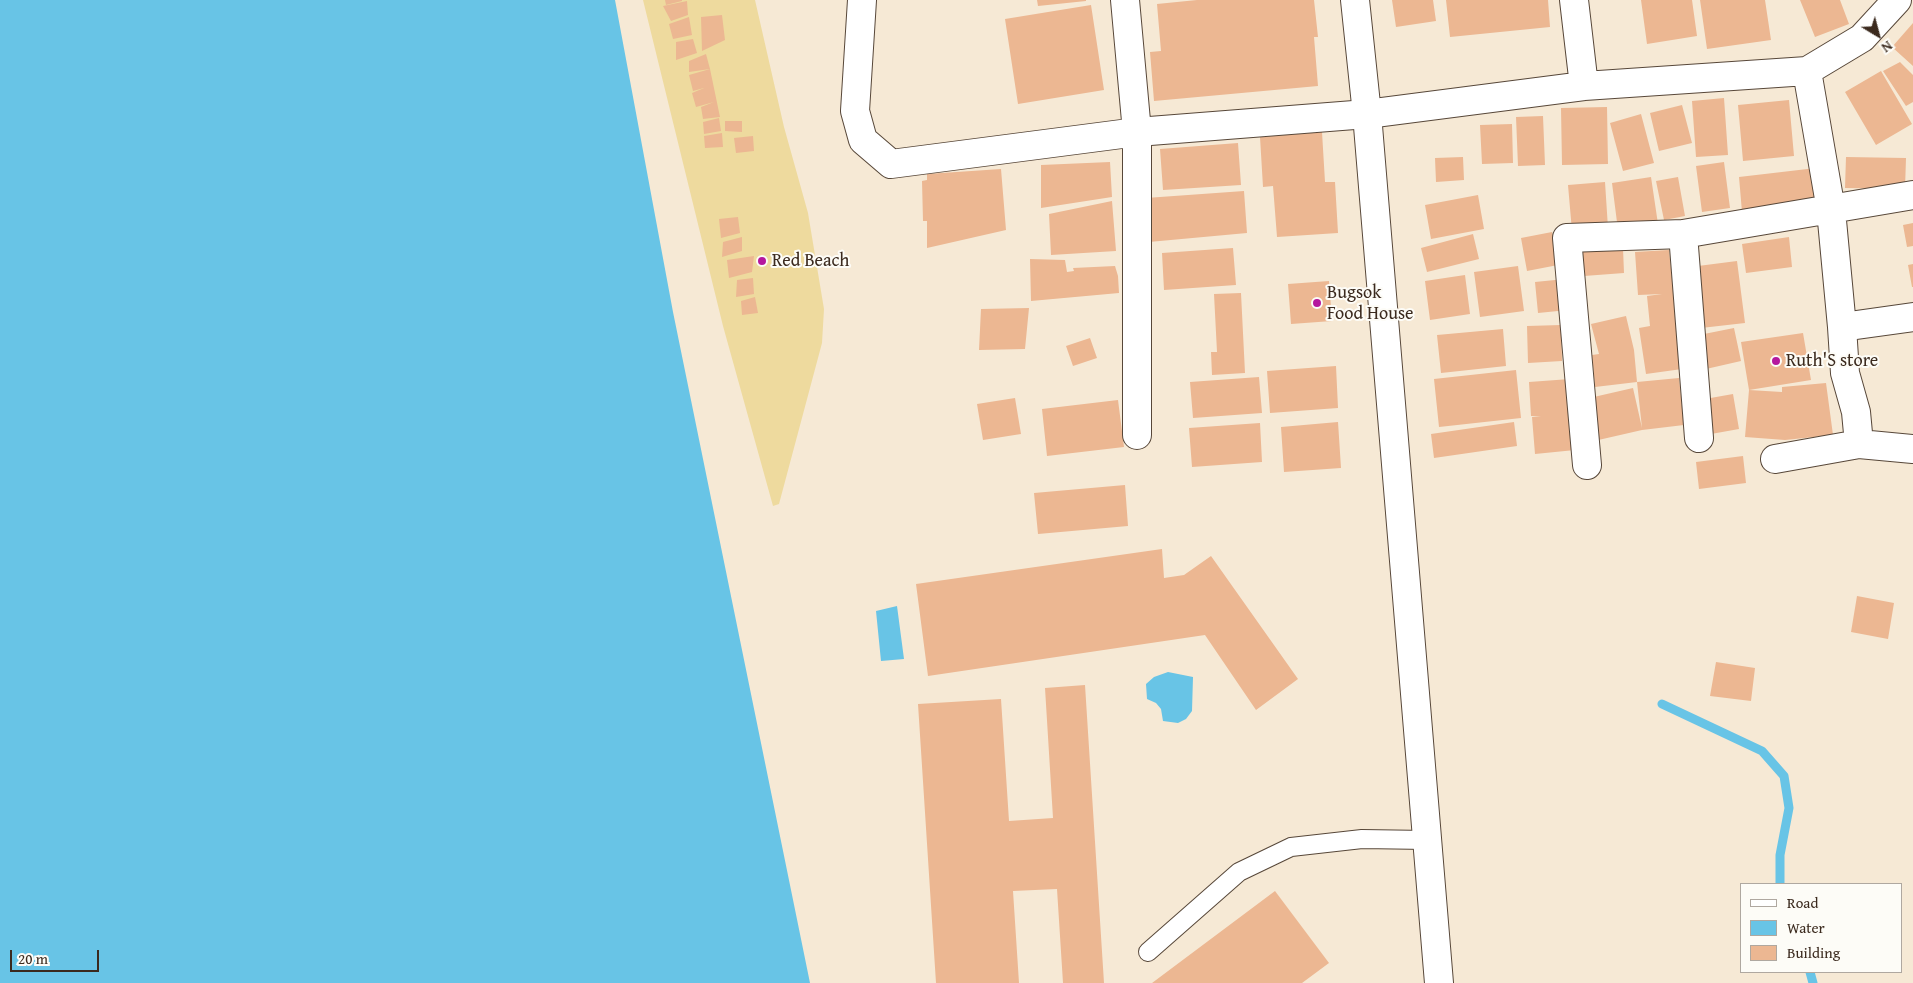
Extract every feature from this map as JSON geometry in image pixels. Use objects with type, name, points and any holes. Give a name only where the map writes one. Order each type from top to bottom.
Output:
[{"type":"street","points":[[862,0],[855,111],[863,140],[891,164],[1137,132],[1367,114],[1584,86],[1807,71],[1862,38],[1897,0]]},
{"type":"street","points":[[1125,0],[1137,132],[1137,435]]},
{"type":"street","points":[[1355,0],[1367,114],[1439,983]]},
{"type":"street","points":[[1574,0],[1584,86]]},
{"type":"street","points":[[1807,71],[1831,210],[1845,373],[1856,412],[1859,444]]},
{"type":"street","points":[[1587,465],[1567,238],[1683,234],[1913,195]]},
{"type":"street","points":[[1683,234],[1699,438]]},
{"type":"street","points":[[1842,327],[1913,317]]},
{"type":"street","points":[[1775,459],[1859,444],[1913,449]]},
{"type":"lane","points":[[1148,952],[1239,872],[1291,847],[1362,840],[1427,840]]},
{"type":"sand","name":"Red Beach","points":[[643,0],[755,0],[784,127],[808,213],[824,309],[822,343],[779,504],[773,506],[723,326]]},
{"type":"water","points":[[0,0],[615,0],[673,312],[810,983],[0,983]]},
{"type":"water","points":[[897,606],[904,659],[881,661],[876,611]]},
{"type":"water","points":[[1168,672],[1193,677],[1192,711],[1186,719],[1178,723],[1163,721],[1161,709],[1156,703],[1147,699],[1146,684],[1154,677]]},
{"type":"building","points":[[665,0],[682,0],[682,1],[666,5]]},
{"type":"building","points":[[1037,0],[1086,0],[1086,1],[1038,6]]},
{"type":"building","points":[[1197,0],[1314,0],[1318,37],[1314,37],[1318,86],[1154,101],[1150,52],[1161,51],[1157,4]]},
{"type":"building","points":[[1392,0],[1433,0],[1436,21],[1396,27]]},
{"type":"building","points":[[1446,0],[1548,0],[1550,27],[1450,37]]},
{"type":"building","points":[[1641,0],[1692,0],[1697,36],[1647,44]]},
{"type":"building","points":[[1700,0],[1765,0],[1771,40],[1707,49]]},
{"type":"building","points":[[1800,0],[1840,0],[1849,24],[1815,37]]},
{"type":"building","points":[[687,1],[688,15],[671,21],[663,6]]},
{"type":"building","points":[[1091,5],[1104,90],[1018,104],[1005,19]]},
{"type":"building","points":[[722,15],[725,40],[702,51],[701,17]]},
{"type":"building","points":[[689,17],[692,35],[673,39],[669,24]]},
{"type":"building","points":[[1913,23],[1913,66],[1892,47]]},
{"type":"building","points":[[693,39],[697,53],[676,60],[676,42]]},
{"type":"building","points":[[706,54],[710,69],[689,72],[689,61]]},
{"type":"building","points":[[1900,62],[1913,75],[1913,102],[1906,106],[1883,71]]},
{"type":"building","points":[[710,69],[720,117],[703,119],[701,107],[714,102],[696,107],[692,93],[704,88],[693,91],[689,75]]},
{"type":"building","points":[[1881,71],[1912,124],[1876,145],[1845,92]]},
{"type":"building","points":[[1724,98],[1728,155],[1696,157],[1692,101]]},
{"type":"building","points":[[1789,100],[1794,156],[1743,161],[1738,105]]},
{"type":"building","points":[[1682,105],[1692,143],[1659,151],[1650,113]]},
{"type":"building","points":[[1607,107],[1608,164],[1562,165],[1561,108]]},
{"type":"building","points":[[1641,114],[1654,163],[1623,171],[1610,123]]},
{"type":"building","points":[[1543,116],[1545,165],[1518,166],[1516,117]]},
{"type":"building","points":[[719,118],[721,131],[704,134],[703,122]]},
{"type":"building","points":[[725,121],[742,121],[742,132],[725,131]]},
{"type":"building","points":[[1512,124],[1513,163],[1482,164],[1480,125]]},
{"type":"building","points":[[1322,132],[1325,182],[1335,182],[1338,233],[1277,237],[1273,186],[1263,187],[1260,137]]},
{"type":"building","points":[[722,133],[723,147],[705,148],[704,136]]},
{"type":"building","points":[[753,136],[754,151],[736,153],[734,138]]},
{"type":"building","points":[[1238,143],[1241,185],[1163,190],[1160,149]]},
{"type":"building","points":[[1463,157],[1464,180],[1436,182],[1435,158]]},
{"type":"building","points":[[1846,157],[1906,158],[1905,189],[1845,188]]},
{"type":"building","points":[[1110,162],[1112,197],[1041,208],[1041,165]]},
{"type":"building","points":[[1724,162],[1730,208],[1702,212],[1696,166]]},
{"type":"building","points":[[1816,168],[1820,203],[1742,212],[1739,177]]},
{"type":"building","points":[[1001,169],[1006,230],[927,248],[927,221],[923,221],[922,181],[927,180],[927,174]]},
{"type":"building","points":[[1651,177],[1658,224],[1618,230],[1612,183]]},
{"type":"building","points":[[1678,177],[1685,216],[1664,220],[1656,181]]},
{"type":"building","points":[[1605,182],[1608,228],[1572,231],[1568,185]]},
{"type":"building","points":[[1244,191],[1247,233],[1149,242],[1146,198]]},
{"type":"building","points":[[1478,195],[1484,229],[1431,239],[1425,205]]},
{"type":"building","points":[[1112,201],[1116,251],[1051,255],[1049,214]]},
{"type":"building","points":[[738,217],[740,233],[721,238],[719,219]]},
{"type":"building","points":[[1913,223],[1913,246],[1907,247],[1903,225]]},
{"type":"building","points":[[1552,232],[1558,265],[1527,271],[1521,238]]},
{"type":"building","points":[[1473,234],[1479,259],[1427,272],[1421,248]]},
{"type":"building","points":[[742,237],[742,251],[722,257],[723,242]]},
{"type":"building","points":[[1789,237],[1792,267],[1746,273],[1742,244]]},
{"type":"building","points":[[1233,248],[1236,285],[1164,290],[1162,253]]},
{"type":"building","points":[[1623,248],[1624,273],[1584,276],[1582,251]]},
{"type":"building","points":[[1669,250],[1682,369],[1646,374],[1639,328],[1650,326],[1647,296],[1662,294],[1638,295],[1635,252]]},
{"type":"building","points":[[754,256],[752,272],[729,278],[727,260]]},
{"type":"building","points":[[1030,259],[1065,260],[1067,272],[1074,271],[1073,268],[1115,266],[1118,276],[1119,293],[1031,301]]},
{"type":"building","points":[[1737,261],[1745,323],[1701,328],[1698,266]]},
{"type":"building","points":[[1913,264],[1913,287],[1912,287],[1908,265]]},
{"type":"building","points":[[1518,266],[1524,311],[1480,317],[1474,272]]},
{"type":"building","points":[[1465,275],[1470,314],[1430,320],[1425,281]]},
{"type":"building","points":[[753,278],[754,294],[736,297],[737,280]]},
{"type":"building","points":[[1565,279],[1568,310],[1538,313],[1535,282]]},
{"type":"building","points":[[1329,281],[1332,321],[1291,324],[1288,284]]},
{"type":"building","points":[[1241,293],[1245,373],[1212,375],[1211,352],[1217,352],[1214,294]]},
{"type":"building","points":[[755,297],[758,313],[742,315],[741,301]]},
{"type":"building","points":[[1029,308],[1025,349],[979,350],[981,309]]},
{"type":"building","points":[[1626,316],[1634,350],[1637,382],[1595,387],[1592,355],[1599,354],[1591,324]]},
{"type":"building","points":[[1561,325],[1562,361],[1528,363],[1527,326]]},
{"type":"building","points":[[1734,328],[1741,361],[1706,369],[1699,335]]},
{"type":"building","points":[[1503,329],[1506,366],[1441,373],[1437,335]]},
{"type":"building","name":"Ruth'S store","points":[[1803,333],[1811,380],[1749,390],[1741,342]]},
{"type":"building","points":[[1090,338],[1097,358],[1073,366],[1066,346]]},
{"type":"building","points":[[1336,366],[1338,408],[1270,413],[1267,371]]},
{"type":"building","points":[[1516,370],[1521,418],[1439,427],[1434,379]]},
{"type":"building","points":[[1259,377],[1262,413],[1193,418],[1190,382]]},
{"type":"building","points":[[1679,378],[1684,425],[1642,430],[1594,441],[1585,399],[1633,388],[1642,428],[1637,382]]},
{"type":"building","points":[[1570,379],[1575,450],[1535,454],[1532,417],[1541,416],[1531,416],[1529,382]]},
{"type":"building","points":[[1826,383],[1833,435],[1785,440],[1745,437],[1749,390],[1782,392],[1782,387]]},
{"type":"building","points":[[1733,394],[1739,429],[1711,434],[1705,399]]},
{"type":"building","points":[[1015,398],[1021,434],[983,440],[977,404]]},
{"type":"building","points":[[1118,400],[1124,447],[1047,456],[1042,409]]},
{"type":"building","points":[[1338,422],[1341,468],[1284,472],[1281,427]]},
{"type":"building","points":[[1514,422],[1517,446],[1434,458],[1431,434]]},
{"type":"building","points":[[1260,423],[1262,462],[1192,467],[1189,428]]},
{"type":"building","points":[[1743,456],[1746,483],[1699,489],[1696,462]]},
{"type":"building","points":[[1125,485],[1128,526],[1038,534],[1034,493]]},
{"type":"building","points":[[1162,549],[1164,578],[1184,575],[1211,556],[1298,679],[1256,710],[1205,635],[928,676],[916,584]]},
{"type":"building","points":[[1857,596],[1894,603],[1888,639],[1851,632]]},
{"type":"building","points":[[1716,662],[1755,668],[1751,701],[1710,696]]},
{"type":"building","points":[[1085,685],[1104,983],[1063,983],[1057,889],[1013,891],[1019,983],[936,983],[918,704],[1001,699],[1009,821],[1053,818],[1045,688]]},
{"type":"building","points":[[1275,891],[1329,963],[1302,983],[1152,983]]},
{"type":"waterway","points":[[1662,704],[1762,751],[1784,776],[1789,808],[1780,855],[1780,883]]},
{"type":"waterway","points":[[1810,973],[1813,983]]},
{"type":"place","name":"Red Beach","points":[[762,261]]},
{"type":"place","name":"Bugsok Food House","points":[[1317,303]]},
{"type":"place","name":"Ruth'S store","points":[[1776,361]]}]
